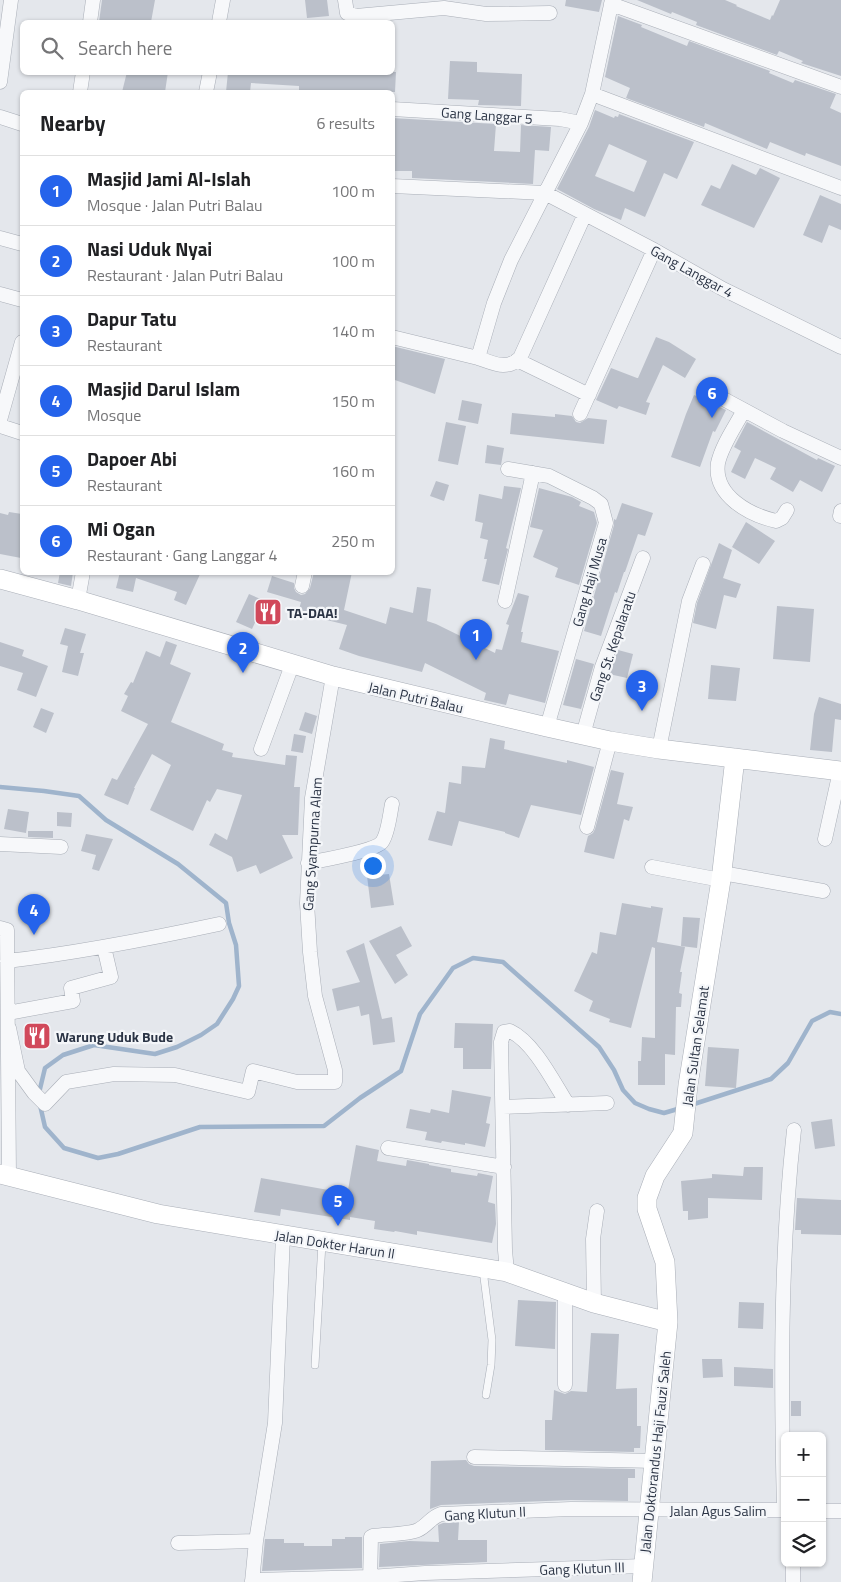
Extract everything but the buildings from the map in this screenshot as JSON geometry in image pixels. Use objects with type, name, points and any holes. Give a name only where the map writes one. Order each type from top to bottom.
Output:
[{"type":"street","points":[[0,82],[4,30],[12,0]]},
{"type":"street","points":[[90,20],[93,0]]},
{"type":"street","points":[[219,20],[224,0]]},
{"type":"street","points":[[345,0],[347,13],[356,16],[445,4],[486,14],[550,13]]},
{"type":"street","points":[[478,358],[494,303],[511,260],[581,123],[592,94],[611,2],[841,87]]},
{"type":"street","points":[[80,90],[82,75]]},
{"type":"street","points":[[206,90],[209,75]]},
{"type":"street","points":[[592,94],[841,188]]},
{"type":"street","name":"Gang Langgar 5","points":[[395,109],[560,119],[581,123]]},
{"type":"street","points":[[0,117],[20,123]]},
{"type":"street","points":[[395,186],[545,193]]},
{"type":"street","name":"Gang Langgar 4","points":[[545,193],[654,250],[723,289],[841,347]]},
{"type":"street","points":[[395,338],[478,358],[498,365],[509,366],[517,360],[567,257],[585,214]]},
{"type":"street","points":[[0,238],[20,243]]},
{"type":"street","points":[[580,414],[654,250]]},
{"type":"street","points":[[0,294],[20,299]]},
{"type":"street","points":[[0,420],[20,349]]},
{"type":"street","points":[[517,360],[589,394]]},
{"type":"street","points":[[705,389],[841,458]]},
{"type":"street","points":[[744,410],[722,452],[718,465],[720,483],[731,500],[760,518],[776,521],[782,518],[786,510]]},
{"type":"street","points":[[0,426],[20,432]]},
{"type":"street","name":"Gang Haji Musa","points":[[508,469],[549,476],[593,498],[601,504],[606,523],[547,727]]},
{"type":"street","points":[[505,601],[533,473]]},
{"type":"street","name":"Gang St. Kepalaratu","points":[[583,735],[602,668],[643,558]]},
{"type":"street","points":[[659,749],[689,601],[703,564]]},
{"type":"street","points":[[78,600],[82,575]]},
{"type":"street","name":"Jalan Putri Balau","points":[[0,578],[332,676],[610,742],[841,771]]},
{"type":"street","points":[[261,749],[292,665]]},
{"type":"street","name":"Gang Syampurna Alam","points":[[9,1028],[18,1071],[38,1098],[45,1104],[66,1082],[101,1076],[175,1075],[248,1092],[253,1071],[297,1082],[335,1082],[335,1070],[314,988],[307,903],[312,798],[332,676]]},
{"type":"street","points":[[587,827],[610,742]]},
{"type":"street","name":"Jalan Sultan Selamat","points":[[668,1322],[665,1262],[647,1209],[647,1198],[655,1176],[683,1133],[688,1085],[721,876],[735,758]]},
{"type":"street","points":[[825,839],[841,771]]},
{"type":"street","points":[[308,863],[358,852],[379,845],[385,836],[392,804]]},
{"type":"street","points":[[0,844],[61,847]]},
{"type":"street","points":[[652,867],[823,890]]},
{"type":"street","points":[[7,961],[104,947],[219,924]]},
{"type":"street","points":[[0,928],[7,930],[9,1028],[5,1175]]},
{"type":"street","points":[[8,1013],[73,1001],[72,988],[111,977],[104,947]]},
{"type":"street","points":[[507,1272],[505,1250],[502,1037],[504,1032],[510,1031],[522,1039],[537,1057],[568,1105]]},
{"type":"street","points":[[503,1107],[607,1103]]},
{"type":"street","points":[[783,1477],[782,1403],[784,1297],[788,1182],[794,1130]]},
{"type":"street","points":[[388,1148],[504,1167]]},
{"type":"street","name":"Jalan Dokter Harun II","points":[[5,1175],[158,1214],[507,1272],[594,1303],[668,1322]]},
{"type":"street","points":[[594,1303],[594,1239],[597,1211]]},
{"type":"street","points":[[252,1581],[256,1541],[275,1423],[283,1236]]},
{"type":"street","points":[[565,1292],[565,1385]]},
{"type":"street","name":"Jalan Doktorandus Haji Fauzi Saleh","points":[[643,1574],[668,1322]]},
{"type":"street","points":[[474,1458],[655,1461]]},
{"type":"street","name":"Gang Klutun II","points":[[370,1579],[371,1537],[416,1531],[434,1516],[441,1514],[571,1510],[650,1510]]},
{"type":"street","name":"Jalan Agus Salim","points":[[650,1510],[781,1510]]},
{"type":"street","points":[[826,1510],[841,1511]]},
{"type":"street","points":[[178,1543],[256,1541]]},
{"type":"street","points":[[793,1567],[793,1582]]},
{"type":"street","name":"Gang Klutun III","points":[[252,1581],[370,1579],[425,1573],[643,1574]]},
{"type":"lane","points":[[314,1365],[322,1242]]},
{"type":"lane","points":[[483,1267],[492,1340],[491,1365],[486,1395]]},
{"type":"waterway","points":[[0,787],[79,796],[106,820],[178,864],[226,903],[229,923],[236,945],[239,986],[217,1024],[201,1035],[177,1047],[155,1054],[94,1045],[63,1055],[45,1068],[39,1093]]},
{"type":"waterway","points":[[40,1105],[45,1127],[64,1148],[98,1158],[118,1154],[200,1127],[324,1126],[360,1098],[401,1071],[420,1014],[453,968],[473,958],[503,962],[599,1047],[614,1070],[623,1090],[635,1103],[664,1113],[681,1108]]},
{"type":"waterway","points":[[691,1105],[771,1079],[788,1063],[812,1021],[830,1012],[841,1014]]},
{"type":"place","name":"Mi Ogan","points":[[712,418]]},
{"type":"place","name":"TA-DAA!","points":[[268,612]]},
{"type":"place","name":"Masjid Jami Al-Islah","points":[[476,660]]},
{"type":"place","name":"Nasi Uduk Nyai","points":[[243,673]]},
{"type":"place","name":"Dapur Tatu","points":[[642,711]]},
{"type":"place","name":"Masjid Darul Islam","points":[[34,935]]},
{"type":"place","name":"Warung Uduk Bude","points":[[37,1036]]},
{"type":"place","name":"Dapoer Abi","points":[[338,1226]]}]
